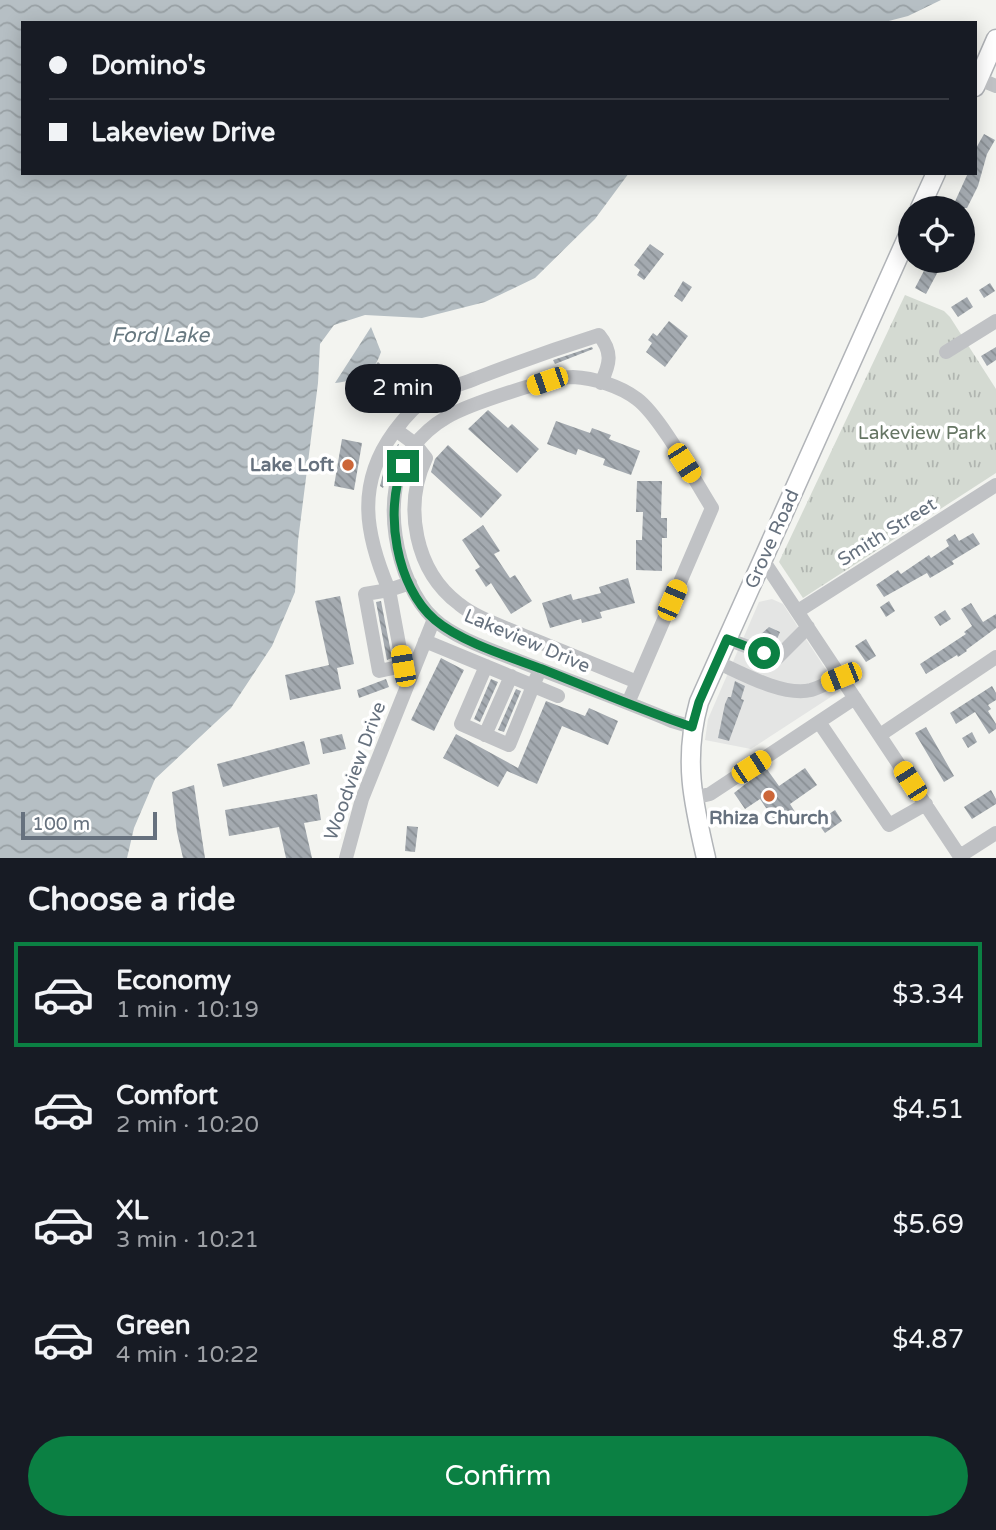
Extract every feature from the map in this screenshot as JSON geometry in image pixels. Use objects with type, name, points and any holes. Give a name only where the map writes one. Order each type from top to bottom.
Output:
[{"type":"main road","points":[[977,83],[996,39]]},
{"type":"main road","points":[[925,196],[935,175]]},
{"type":"main road","name":"Grove Road","points":[[706,858],[692,798],[689,754],[692,727],[699,702],[898,257]]},
{"type":"street","points":[[977,83],[996,86]]},
{"type":"street","points":[[946,352],[996,321]]},
{"type":"street","points":[[410,583],[389,590],[366,594],[379,671],[408,669],[389,590],[376,561],[367,513],[371,475],[382,448],[406,415],[431,396],[528,358],[599,335],[608,354],[609,365],[601,383]]},
{"type":"street","name":"Lakeview Drive","points":[[572,377],[601,383],[620,389],[639,400],[655,419],[712,508],[628,703],[486,648],[434,619],[402,569],[394,534],[396,482],[410,450],[429,429],[445,418],[547,381],[572,377]]},
{"type":"street","points":[[431,396],[445,418]]},
{"type":"street","points":[[396,430],[415,444],[426,458],[415,487],[417,538],[427,568],[459,605],[498,625],[637,682]]},
{"type":"street","name":"Smith Street","points":[[798,611],[996,485]]},
{"type":"street","points":[[764,559],[961,857],[996,833]]},
{"type":"street","name":"Woodview Drive","points":[[346,858],[362,799],[408,669],[425,641],[434,619]]},
{"type":"street","points":[[486,648],[498,625]]},
{"type":"street","points":[[727,639],[777,658],[808,627]]},
{"type":"street","points":[[425,641],[558,696]]},
{"type":"street","points":[[880,735],[996,657]]},
{"type":"street","points":[[716,662],[773,685],[793,690],[809,690],[841,677]]},
{"type":"street","points":[[486,666],[461,724],[511,745],[540,669]]},
{"type":"street","points":[[485,735],[511,676]]},
{"type":"street","points":[[692,798],[710,794],[856,698]]},
{"type":"street","points":[[628,703],[692,727]]},
{"type":"street","points":[[819,722],[889,825],[926,804]]},
{"type":"shaded area","points":[[772,599],[783,604],[840,691],[751,749],[705,740],[708,719],[759,602]]},
{"type":"green space","name":"Lakeview Park","points":[[905,295],[944,311],[950,317],[996,389],[996,473],[803,598],[779,562]]},
{"type":"water","name":"Ford Lake","points":[[0,0],[941,0],[908,16],[889,21],[21,21],[21,175],[628,175],[595,219],[535,278],[485,302],[422,318],[365,315],[334,325],[320,344],[318,383],[298,541],[295,592],[272,646],[231,708],[155,779],[134,828],[127,858],[0,858]]},
{"type":"water","points":[[371,327],[381,352],[377,361],[364,376],[335,383]]},
{"type":"building","points":[[984,134],[995,140],[987,154],[978,186],[973,196],[957,196],[967,175],[977,175],[977,146]]},
{"type":"building","points":[[650,244],[664,254],[644,280],[637,275],[640,270],[634,265]]},
{"type":"building","points":[[923,273],[937,273],[926,294],[915,288]]},
{"type":"building","points":[[683,281],[692,287],[682,302],[674,296]]},
{"type":"building","points":[[990,283],[995,291],[984,298],[979,290]]},
{"type":"building","points":[[967,297],[973,307],[958,317],[951,307]]},
{"type":"building","points":[[669,321],[688,336],[665,367],[646,352],[652,343],[648,340],[653,333],[657,336]]},
{"type":"building","points":[[592,347],[593,349],[555,364],[553,360]]},
{"type":"building","points":[[996,347],[996,360],[987,366],[981,356]]},
{"type":"building","points":[[378,362],[398,380],[386,394],[365,376]]},
{"type":"building","points":[[488,410],[508,428],[512,424],[539,449],[517,473],[468,429]]},
{"type":"building","points":[[556,421],[590,433],[592,428],[611,435],[609,439],[640,451],[631,475],[603,465],[605,459],[578,449],[576,455],[547,444]]},
{"type":"building","name":"Lake Loft","points":[[342,439],[362,443],[354,490],[334,486]]},
{"type":"building","points":[[398,444],[383,488],[380,486],[383,474]]},
{"type":"building","points":[[448,445],[502,495],[481,518],[431,472],[435,459]]},
{"type":"building","points":[[637,481],[662,481],[661,518],[667,518],[667,538],[662,538],[662,571],[636,570],[636,540],[642,540],[643,512],[636,512]]},
{"type":"building","points":[[483,525],[500,551],[494,554],[510,578],[515,575],[532,601],[511,614],[491,583],[486,587],[475,570],[480,567],[462,540]]},
{"type":"building","points":[[973,533],[980,544],[930,578],[927,573],[884,597],[876,585],[898,570],[901,574],[929,555],[931,558],[949,546],[946,540],[955,534],[959,541]]},
{"type":"building","points":[[628,578],[635,603],[600,612],[602,618],[582,623],[581,619],[550,628],[542,603],[571,594],[573,600],[601,593],[599,587]]},
{"type":"building","points":[[340,596],[354,664],[337,668],[341,689],[290,700],[285,675],[329,665],[315,601]]},
{"type":"building","points":[[381,601],[392,658],[387,660],[376,602]]},
{"type":"building","points":[[889,601],[895,611],[886,617],[880,607]]},
{"type":"building","points":[[971,603],[983,622],[996,614],[996,628],[958,657],[957,655],[926,674],[920,664],[966,634],[964,632],[972,626],[961,609]]},
{"type":"building","points":[[945,610],[951,619],[940,626],[934,617]]},
{"type":"building","points":[[769,627],[780,632],[774,646],[764,641],[760,635]]},
{"type":"building","points":[[866,639],[876,656],[866,662],[855,646]]},
{"type":"building","points":[[441,658],[464,670],[434,731],[411,720]]},
{"type":"building","points":[[386,679],[389,687],[359,698],[357,690]]},
{"type":"building","points":[[491,679],[498,682],[480,722],[474,719]]},
{"type":"building","points":[[735,681],[745,686],[741,699],[744,700],[729,741],[718,738],[725,704],[728,697],[731,697]]},
{"type":"building","points":[[992,686],[996,700],[988,705],[991,709],[988,711],[996,729],[989,734],[975,712],[956,724],[950,713]]},
{"type":"building","points":[[516,689],[521,691],[504,732],[498,730]]},
{"type":"building","points":[[546,701],[585,716],[589,708],[618,721],[608,745],[562,726],[537,784],[507,771],[498,787],[443,758],[456,734],[518,768]]},
{"type":"building","points":[[926,727],[954,776],[944,782],[915,733]]},
{"type":"building","points":[[972,732],[977,742],[968,748],[962,738]]},
{"type":"building","points":[[342,734],[346,749],[323,754],[320,739]]},
{"type":"building","points":[[304,741],[310,764],[223,787],[217,764]]},
{"type":"building","name":"Rhiza Church","points":[[766,768],[779,786],[805,768],[817,785],[790,804],[797,815],[779,827],[760,799],[745,809],[734,793]]},
{"type":"building","points":[[194,785],[205,858],[183,858],[172,792]]},
{"type":"building","points":[[991,790],[996,804],[972,819],[964,807]]},
{"type":"building","points":[[317,794],[321,820],[304,823],[312,858],[286,858],[279,827],[229,836],[225,810]]},
{"type":"building","points":[[835,810],[842,821],[825,833],[817,822]]},
{"type":"building","points":[[407,826],[418,827],[415,852],[405,851]]},
{"type":"place","name":"Lake Loft","points":[[348,465]]},
{"type":"place","name":"Rhiza Church","points":[[769,796]]},
{"type":"route","points":[[403,466],[396,482],[394,534],[402,569],[434,619],[451,630],[488,648],[692,727],[699,702],[727,639],[764,653]]}]
